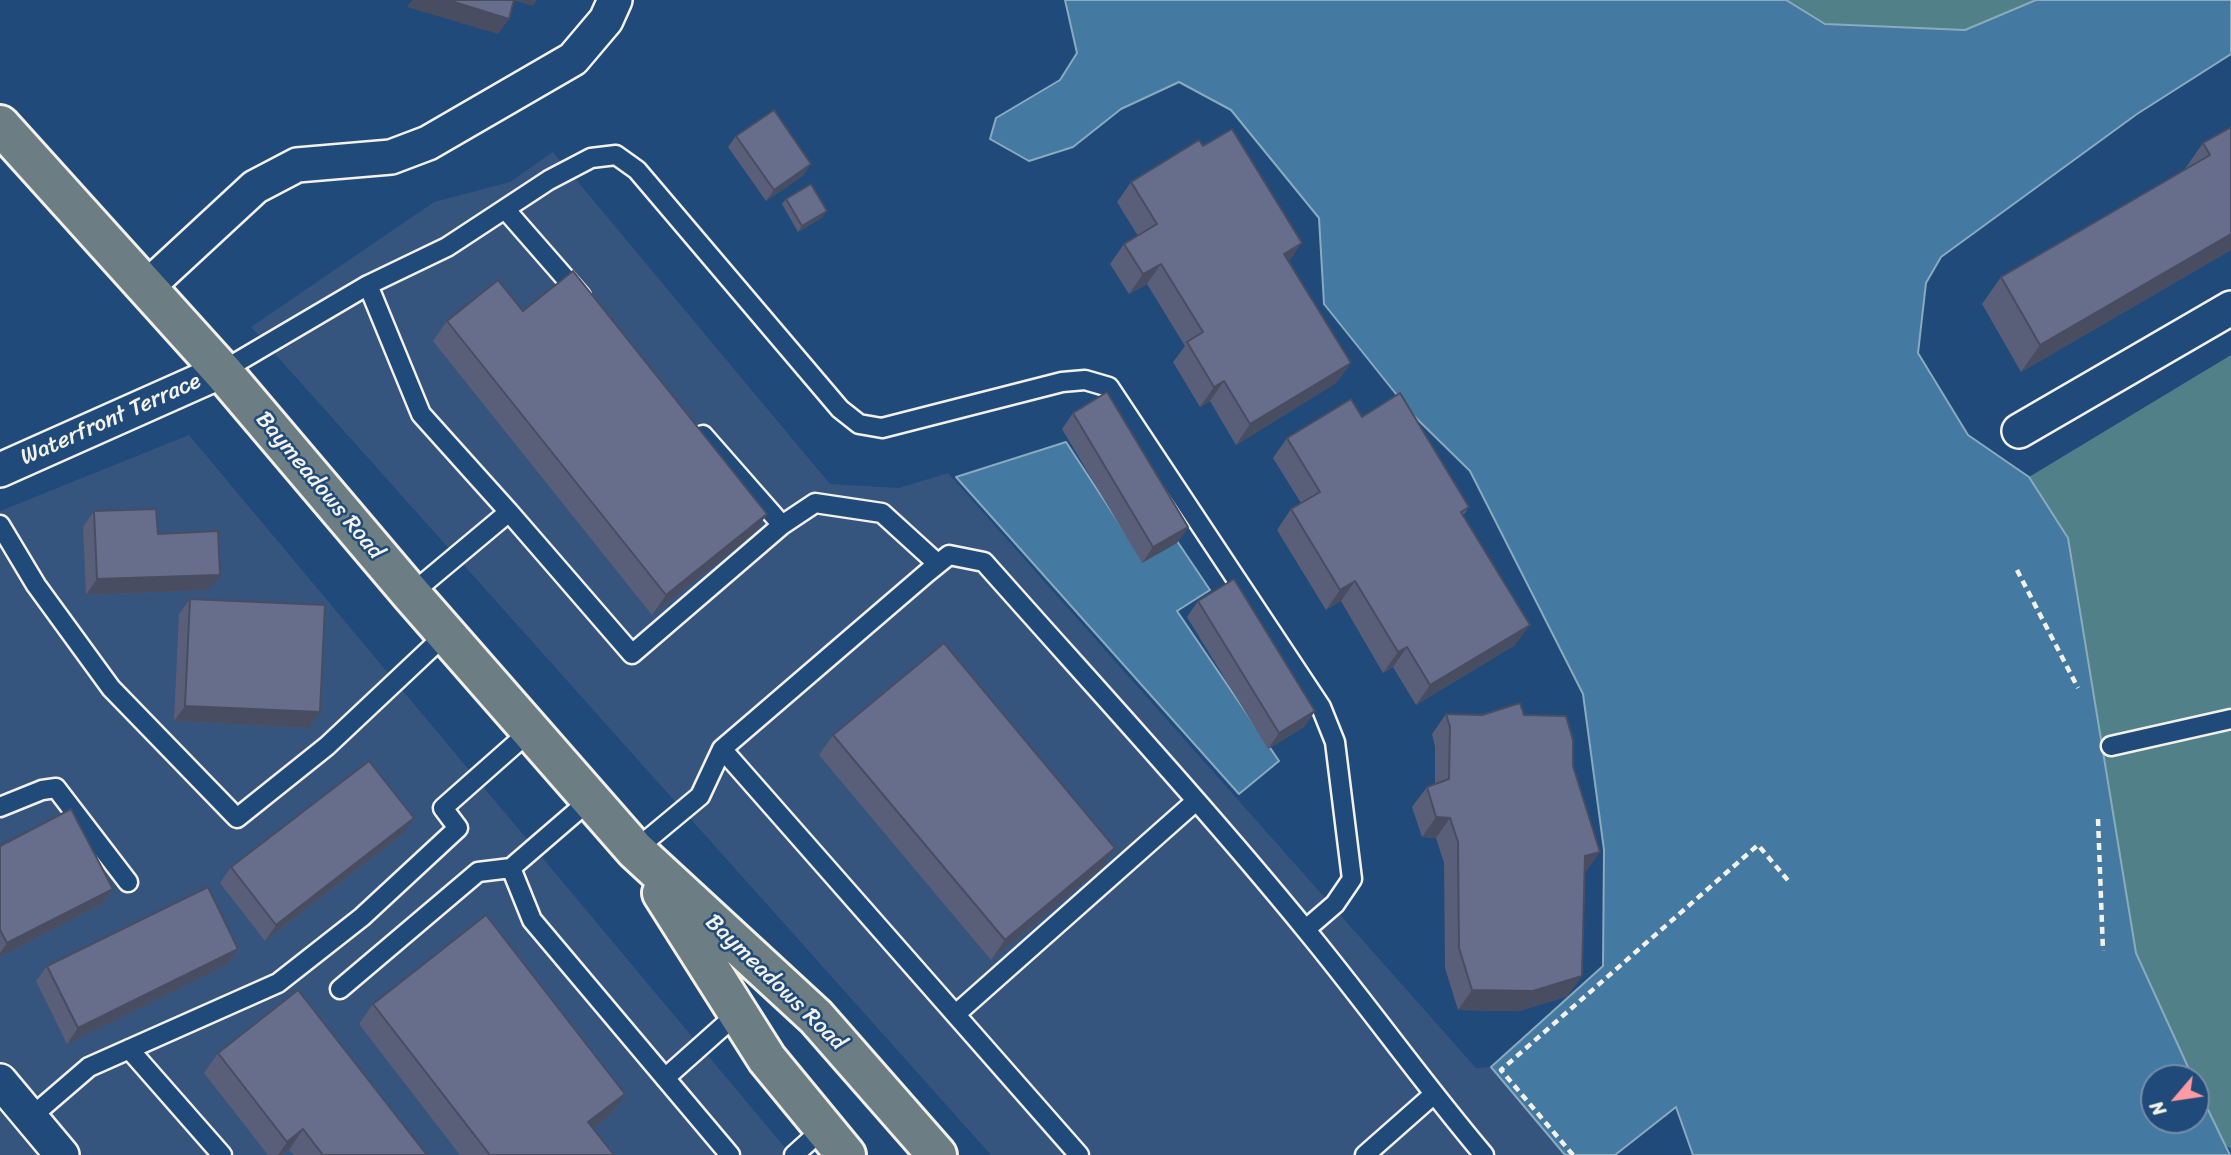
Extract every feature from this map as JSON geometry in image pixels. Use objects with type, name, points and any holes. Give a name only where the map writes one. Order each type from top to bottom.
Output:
[{"type":"main road","name":"Baymeadows Road","points":[[0,125],[222,371],[411,594],[635,850],[816,1017],[937,1155]]},
{"type":"main road","name":"Baymeadows Road","points":[[635,850],[767,1059],[835,1142]]},
{"type":"street","points":[[147,287],[255,187],[297,164],[391,157],[428,143],[573,59],[606,20],[615,0]]},
{"type":"street","points":[[2019,431],[2231,308]]},
{"type":"street","name":"Waterfront Terrace","points":[[0,470],[222,371]]},
{"type":"street","points":[[0,1080],[62,1155]]},
{"type":"lane","points":[[222,371],[368,285],[447,247],[591,158],[616,155],[637,170],[840,410],[859,424],[882,428],[1062,382],[1085,380],[1109,387],[1321,707],[1335,742],[1352,879],[1335,904],[1306,929]]},
{"type":"lane","points":[[505,209],[594,311]]},
{"type":"lane","points":[[368,285],[421,414],[632,654],[782,525],[815,503],[882,513],[938,564]]},
{"type":"lane","points":[[693,423],[782,525]]},
{"type":"lane","points":[[411,594],[509,512]]},
{"type":"lane","points":[[0,525],[36,585],[111,688],[237,818],[327,746],[446,634]]},
{"type":"lane","points":[[635,850],[699,796],[722,749],[938,564],[949,555],[984,562],[1306,929],[1433,1095],[1484,1155]]},
{"type":"lane","points":[[2111,746],[2231,719]]},
{"type":"lane","points":[[31,1117],[89,1067],[278,983],[351,925],[458,828],[443,808],[530,732]]},
{"type":"lane","points":[[722,749],[957,1013],[1079,1155]]},
{"type":"lane","points":[[0,807],[42,790],[56,788],[128,882]]},
{"type":"lane","points":[[340,989],[478,872],[511,868],[590,799]]},
{"type":"lane","points":[[957,1013],[1196,801]]},
{"type":"lane","points":[[511,868],[532,920],[730,1155]]},
{"type":"lane","points":[[665,1077],[738,1013]]},
{"type":"lane","points":[[129,1049],[222,1155]]},
{"type":"lane","points":[[1365,1155],[1433,1095]]},
{"type":"lane","points":[[794,1155],[835,1142]]},
{"type":"path","points":[[2017,570],[2078,688]]},
{"type":"path","points":[[2098,819],[2104,951]]},
{"type":"path","points":[[1573,1155],[1502,1070],[1758,845],[1791,884]]},
{"type":"shaded area","points":[[1065,0],[1786,0],[1825,24],[1965,30],[2036,0],[2231,0],[2231,54],[2137,114],[1941,257],[1926,283],[1918,353],[1968,435],[2029,477],[2068,538],[2136,953],[2187,1064],[2140,1064],[2140,1134],[2210,1134],[2210,1114],[2230,1155],[1693,1155],[1676,1107],[1615,1155],[1565,1155],[1491,1067],[1603,966],[1604,850],[1583,694],[1470,471],[1412,414],[1324,304],[1319,218],[1231,110],[1179,82],[1121,109],[1073,147],[1029,161],[990,139],[996,118],[1060,80],[1077,53]]},
{"type":"shaded area","points":[[553,152],[830,484],[899,488],[948,473],[1476,1068],[1491,1067],[1565,1155],[991,1155],[251,327],[434,202],[510,182]]},
{"type":"shaded area","points":[[189,435],[791,1155],[0,1155],[0,511]]},
{"type":"shaded area","points":[[1066,442],[1144,561],[1177,541],[1210,590],[1177,611],[1279,761],[1239,794],[956,477]]},
{"type":"green space","points":[[1786,0],[2036,0],[1965,30],[1825,24]]},
{"type":"green space","points":[[2231,355],[2231,1149],[2223,1143],[2210,1115],[2210,1064],[2187,1064],[2136,954],[2068,538],[2029,477]]},
{"type":"building","points":[[448,0],[514,0],[509,19]]},
{"type":"building","points":[[774,110],[811,164],[774,190],[736,136]]},
{"type":"building","points":[[2231,127],[2231,234],[2040,345],[2001,277],[2210,155],[2203,143]]},
{"type":"building","points":[[1232,129],[1302,243],[1284,254],[1351,363],[1250,424],[1224,381],[1214,387],[1187,342],[1203,332],[1161,264],[1143,274],[1124,244],[1157,224],[1131,182],[1199,140],[1203,146]]},
{"type":"building","points":[[811,184],[827,211],[802,226],[786,199]]},
{"type":"building","points":[[573,271],[767,514],[666,595],[447,321],[498,280],[523,311]]},
{"type":"building","points":[[1107,392],[1188,527],[1153,547],[1073,413]]},
{"type":"building","points":[[1400,393],[1469,507],[1461,512],[1530,625],[1430,685],[1407,647],[1398,652],[1355,581],[1340,590],[1291,509],[1320,492],[1287,438],[1351,399],[1362,417]]},
{"type":"building","points":[[156,509],[158,534],[218,531],[220,575],[97,579],[94,511]]},
{"type":"building","points":[[1234,579],[1315,711],[1279,733],[1198,601]]},
{"type":"building","points":[[190,599],[325,605],[320,712],[185,706]]},
{"type":"building","points":[[944,643],[1115,848],[1005,940],[833,735]]},
{"type":"building","points":[[1520,703],[1524,715],[1566,716],[1573,740],[1573,766],[1600,852],[1585,856],[1582,976],[1533,991],[1472,990],[1459,948],[1458,842],[1450,818],[1436,817],[1427,787],[1449,779],[1450,727],[1446,714],[1482,715]]},
{"type":"building","points":[[369,761],[414,818],[276,925],[231,867]]},
{"type":"building","points":[[71,809],[113,889],[7,943],[0,930],[0,846]]},
{"type":"building","points":[[208,887],[238,949],[78,1028],[47,966]]},
{"type":"building","points":[[486,915],[625,1094],[588,1122],[614,1155],[490,1155],[373,1004]]},
{"type":"building","points":[[298,990],[427,1155],[323,1155],[303,1129],[287,1142],[218,1053]]}]
